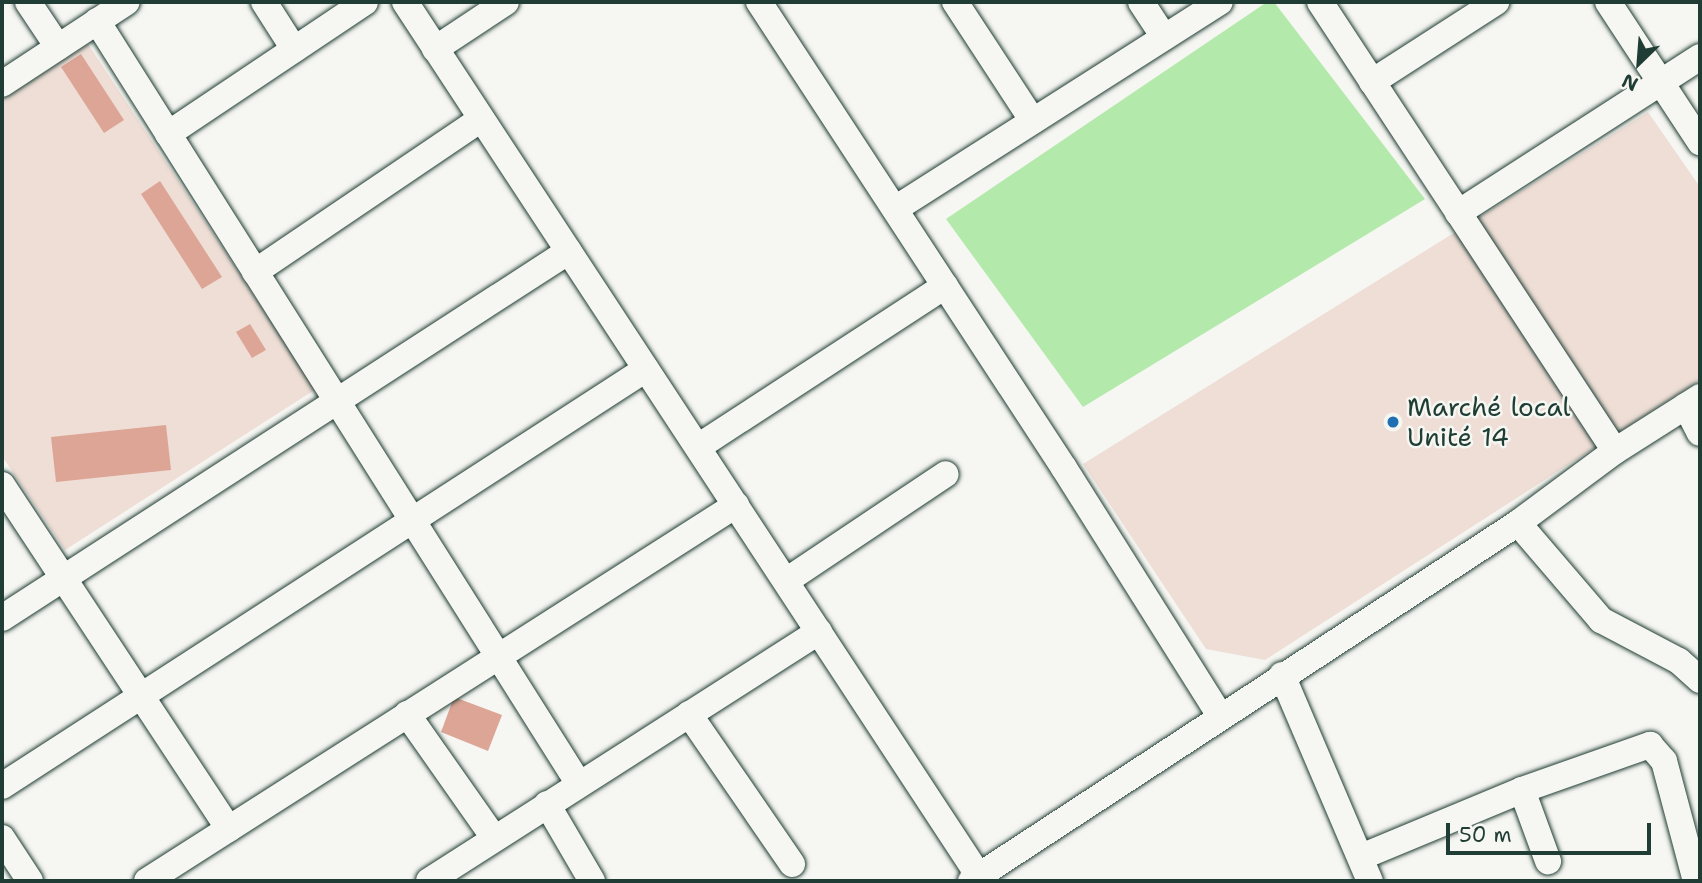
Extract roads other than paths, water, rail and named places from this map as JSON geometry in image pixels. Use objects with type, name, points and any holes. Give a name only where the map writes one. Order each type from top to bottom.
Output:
[{"type":"street","points":[[28,2],[58,47]]},
{"type":"street","points":[[2,84],[127,2]]},
{"type":"street","points":[[264,2],[294,49]]},
{"type":"street","points":[[168,134],[365,2]]},
{"type":"street","points":[[405,2],[786,581],[975,878],[1518,523],[1615,451],[1693,402],[1700,433]]},
{"type":"street","points":[[435,49],[506,2]]},
{"type":"street","points":[[759,2],[945,286],[1220,716]]},
{"type":"street","points":[[955,2],[1033,121]]},
{"type":"street","points":[[1142,2],[1164,37]]},
{"type":"street","points":[[895,209],[1220,2]]},
{"type":"street","points":[[1320,2],[1615,451]]},
{"type":"street","points":[[1372,82],[1496,2]]},
{"type":"street","points":[[1608,2],[1700,142]]},
{"type":"street","points":[[97,21],[579,784]]},
{"type":"street","points":[[1458,213],[1663,84],[1700,57]]},
{"type":"street","points":[[256,272],[481,118]]},
{"type":"street","points":[[2,618],[569,251]]},
{"type":"street","points":[[698,447],[945,286]]},
{"type":"street","points":[[2,786],[646,369]]},
{"type":"street","points":[[786,581],[946,474]]},
{"type":"street","points":[[2,485],[229,829]]},
{"type":"street","points":[[147,881],[736,505]]},
{"type":"street","points":[[1518,523],[1601,620],[1679,661],[1700,680]]},
{"type":"street","points":[[429,881],[819,632]]},
{"type":"street","points":[[1282,675],[1367,875],[1522,790],[1650,745],[1664,761],[1696,881]]},
{"type":"street","points":[[407,714],[494,838]]},
{"type":"street","points":[[689,714],[792,864]]},
{"type":"street","points":[[1522,790],[1548,861]]},
{"type":"street","points":[[547,804],[592,881]]},
{"type":"street","points":[[2,838],[30,881]]},
{"type":"place","name":"Marché local Unité 14","points":[[1393,422]]}]
